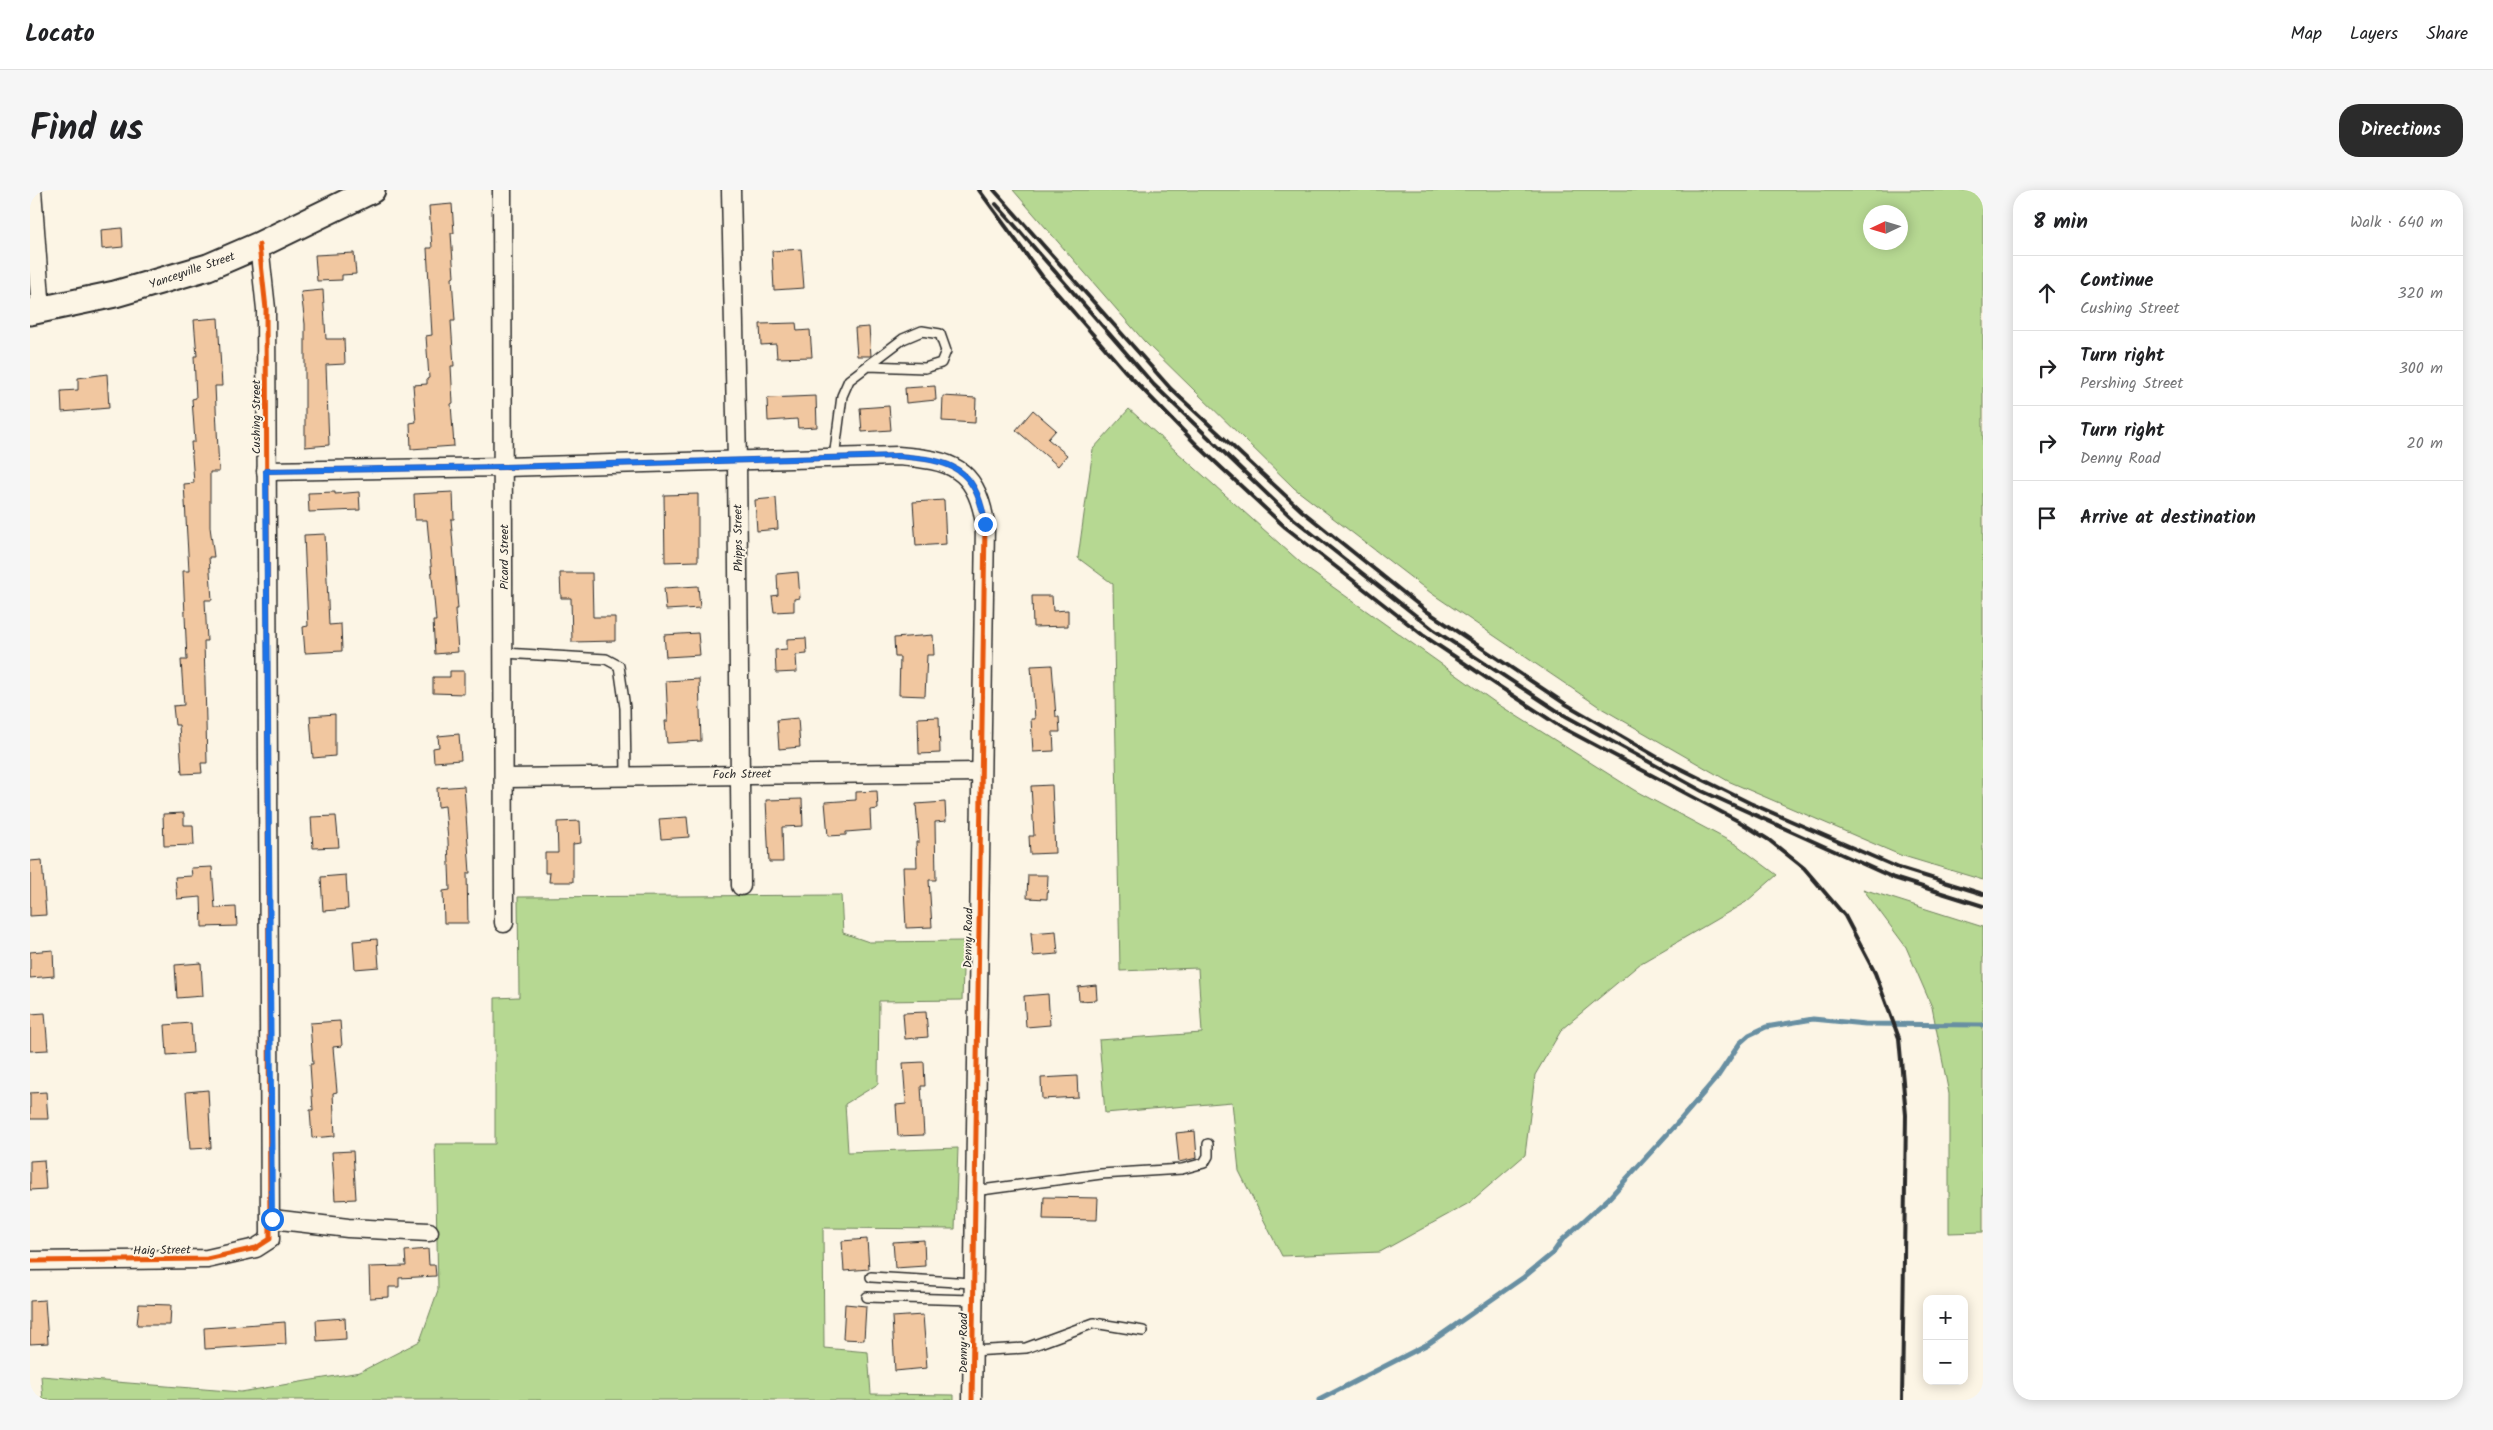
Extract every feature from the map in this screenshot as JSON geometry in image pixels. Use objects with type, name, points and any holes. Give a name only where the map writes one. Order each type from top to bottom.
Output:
[{"type":"main road","name":"Yanceyville Street","points":[[35,311],[115,294],[208,267],[259,245],[372,190]]},
{"type":"street","points":[[32,190],[35,311]]},
{"type":"street","name":"Picard Street","points":[[502,190],[504,923]]},
{"type":"street","name":"Phipps Street","points":[[731,190],[737,461],[741,886]]},
{"type":"street","name":"Cushing Street","points":[[259,245],[266,309],[272,1219]]},
{"type":"street","name":"Denny Road","points":[[834,458],[898,456],[930,459],[950,466],[970,479],[982,501],[985,524],[972,1400]]},
{"type":"street","points":[[266,471],[834,458]]},
{"type":"street","name":"Foch Street","points":[[505,778],[980,772]]},
{"type":"street","points":[[272,1219],[348,1228],[429,1232]]},
{"type":"street","name":"Haig Street","points":[[30,1261],[207,1259],[256,1248],[270,1239],[272,1219]]},
{"type":"lane","points":[[834,458],[842,396],[849,380],[903,339],[922,331],[940,334],[946,351],[941,363],[925,368],[868,366]]},
{"type":"lane","points":[[504,653],[606,659],[619,666],[625,708],[626,776]]},
{"type":"lane","points":[[974,1191],[1100,1174],[1182,1169],[1204,1163],[1208,1156],[1208,1144]]},
{"type":"lane","points":[[871,1278],[973,1292]]},
{"type":"lane","points":[[867,1297],[973,1292]]},
{"type":"lane","points":[[972,1351],[1026,1348],[1094,1323],[1142,1332]]},
{"type":"green space","points":[[1013,190],[1983,190],[1983,880],[1900,855],[1728,781],[1601,708],[1431,593],[1294,488],[1144,341]]},
{"type":"green space","points":[[1129,409],[1309,570],[1496,703],[1634,790],[1737,845],[1777,875],[1746,902],[1641,963],[1562,1029],[1535,1075],[1525,1155],[1469,1203],[1380,1252],[1282,1256],[1239,1171],[1232,1102],[1105,1113],[1099,1040],[1202,1033],[1198,968],[1120,971],[1113,584],[1078,558],[1093,449]]},
{"type":"green space","points":[[1863,889],[1983,927],[1983,1232],[1949,1233],[1949,1094],[1932,1007],[1906,947]]},
{"type":"green space","points":[[841,895],[843,933],[869,942],[964,941],[962,1000],[879,1001],[878,1084],[845,1104],[848,1152],[958,1148],[955,1229],[823,1228],[824,1348],[868,1352],[871,1394],[954,1395],[954,1400],[43,1400],[41,1376],[241,1392],[360,1372],[420,1341],[438,1290],[435,1144],[495,1144],[495,998],[519,997],[518,897]]},
{"type":"building","points":[[452,204],[454,233],[451,233],[454,277],[452,278],[455,321],[451,321],[454,366],[451,366],[453,403],[451,404],[454,446],[411,449],[410,423],[416,422],[413,385],[427,384],[427,379],[429,378],[426,336],[432,335],[427,248],[432,248],[429,206]]},
{"type":"building","points":[[122,228],[123,247],[102,249],[101,230]]},
{"type":"building","points":[[801,249],[804,288],[774,290],[772,251]]},
{"type":"building","points":[[354,253],[356,274],[342,275],[342,280],[317,281],[315,255]]},
{"type":"building","points":[[323,290],[326,339],[344,339],[345,364],[326,365],[329,445],[305,447],[305,324],[301,292]]},
{"type":"building","points":[[218,318],[222,386],[215,386],[219,472],[210,472],[210,527],[214,557],[209,557],[212,600],[205,600],[207,641],[204,641],[207,763],[201,763],[202,773],[182,774],[179,725],[175,725],[173,706],[184,705],[181,660],[187,660],[183,571],[189,571],[184,484],[194,483],[191,442],[195,442],[192,399],[196,398],[194,356],[197,356],[194,320]]},
{"type":"building","points":[[796,323],[797,331],[810,330],[812,357],[777,358],[776,344],[761,345],[760,324]]},
{"type":"building","points":[[869,327],[871,356],[857,356],[855,328]]},
{"type":"building","points":[[107,374],[109,408],[62,412],[61,391],[78,390],[78,378]]},
{"type":"building","points":[[935,386],[936,400],[906,403],[905,388]]},
{"type":"building","points":[[816,396],[817,427],[798,428],[797,419],[768,421],[767,398]]},
{"type":"building","points":[[943,396],[976,398],[975,423],[942,421]]},
{"type":"building","points":[[889,406],[891,430],[862,432],[860,408]]},
{"type":"building","points":[[1033,410],[1056,430],[1048,439],[1067,455],[1058,466],[1016,430]]},
{"type":"building","points":[[335,492],[335,494],[359,492],[360,510],[309,512],[308,493]]},
{"type":"building","points":[[453,492],[454,519],[451,519],[458,609],[455,609],[458,652],[435,654],[433,621],[436,621],[427,520],[415,520],[414,494]]},
{"type":"building","points":[[698,494],[698,561],[665,562],[664,495]]},
{"type":"building","points":[[776,498],[778,529],[757,531],[755,500]]},
{"type":"building","points":[[944,500],[946,544],[916,546],[913,502]]},
{"type":"building","points":[[325,534],[329,625],[341,624],[342,651],[305,653],[303,627],[308,626],[304,535]]},
{"type":"building","points":[[798,572],[800,598],[794,599],[794,611],[774,612],[772,596],[778,595],[777,574]]},
{"type":"building","points":[[560,573],[592,573],[593,617],[615,617],[615,641],[572,642],[571,598],[561,598]]},
{"type":"building","points":[[698,586],[700,608],[666,610],[664,588]]},
{"type":"building","points":[[1032,596],[1052,596],[1053,611],[1068,610],[1068,626],[1033,627]]},
{"type":"building","points":[[698,633],[700,655],[666,657],[664,635]]},
{"type":"building","points":[[933,635],[934,655],[927,655],[925,696],[899,695],[900,657],[895,657],[894,638]]},
{"type":"building","points":[[806,638],[807,654],[796,655],[797,672],[776,673],[775,650],[787,649],[787,639]]},
{"type":"building","points":[[1052,665],[1056,717],[1059,717],[1060,732],[1053,732],[1054,751],[1033,752],[1031,719],[1035,719],[1031,666]]},
{"type":"building","points":[[450,671],[464,671],[464,694],[433,693],[433,677],[450,677]]},
{"type":"building","points":[[699,679],[701,741],[667,743],[665,721],[668,721],[666,681]]},
{"type":"building","points":[[335,714],[335,756],[313,758],[310,716]]},
{"type":"building","points":[[939,717],[940,753],[919,754],[918,718]]},
{"type":"building","points":[[798,718],[800,747],[779,749],[777,720]]},
{"type":"building","points":[[459,734],[461,760],[434,762],[433,748],[439,747],[438,736]]},
{"type":"building","points":[[1052,785],[1055,853],[1030,854],[1029,836],[1034,836],[1031,786]]},
{"type":"building","points":[[464,786],[470,873],[467,873],[468,923],[444,923],[443,891],[450,890],[448,840],[445,806],[438,807],[437,788]]},
{"type":"building","points":[[877,791],[878,809],[870,810],[871,830],[828,836],[825,802],[856,800],[856,792]]},
{"type":"building","points":[[802,799],[803,826],[782,827],[783,862],[769,862],[766,800]]},
{"type":"building","points":[[945,802],[946,821],[935,822],[936,880],[929,880],[932,927],[906,928],[903,867],[917,867],[916,842],[919,842],[916,804]]},
{"type":"building","points":[[184,813],[184,825],[193,825],[194,845],[164,846],[163,814]]},
{"type":"building","points":[[336,816],[339,847],[313,848],[311,817]]},
{"type":"building","points":[[687,817],[689,837],[661,839],[659,819]]},
{"type":"building","points":[[580,821],[581,843],[573,844],[573,882],[549,882],[550,873],[545,873],[545,853],[558,853],[557,822]]},
{"type":"building","points":[[42,860],[46,915],[30,916],[30,861]]},
{"type":"building","points":[[212,867],[215,908],[236,907],[237,926],[202,927],[201,897],[177,899],[175,877],[192,876],[191,868]]},
{"type":"building","points":[[346,875],[348,909],[323,911],[321,877]]},
{"type":"building","points":[[1028,875],[1048,875],[1047,899],[1027,898]]},
{"type":"building","points":[[1056,931],[1058,954],[1033,956],[1031,933]]},
{"type":"building","points":[[377,939],[379,967],[355,969],[353,941]]},
{"type":"building","points":[[53,950],[54,976],[30,978],[30,952]]},
{"type":"building","points":[[201,963],[203,996],[177,998],[175,965]]},
{"type":"building","points":[[1096,985],[1097,1000],[1079,1001],[1078,987]]},
{"type":"building","points":[[1048,994],[1050,1025],[1026,1027],[1024,996]]},
{"type":"building","points":[[926,1012],[928,1037],[905,1039],[903,1013]]},
{"type":"building","points":[[45,1013],[48,1050],[30,1051],[30,1014]]},
{"type":"building","points":[[340,1021],[342,1046],[333,1047],[337,1092],[333,1093],[335,1136],[312,1138],[310,1110],[313,1110],[310,1064],[313,1064],[310,1023]]},
{"type":"building","points":[[191,1023],[193,1053],[167,1055],[165,1025]]},
{"type":"building","points":[[924,1062],[925,1086],[921,1086],[924,1135],[898,1136],[896,1105],[906,1104],[903,1063]]},
{"type":"building","points":[[1077,1076],[1078,1097],[1042,1099],[1041,1078]]},
{"type":"building","points":[[208,1090],[211,1148],[190,1149],[186,1092]]},
{"type":"building","points":[[46,1092],[48,1119],[30,1119],[30,1093]]},
{"type":"building","points":[[1195,1131],[1197,1158],[1179,1162],[1176,1133]]},
{"type":"building","points":[[353,1151],[356,1199],[335,1200],[332,1152]]},
{"type":"building","points":[[44,1160],[46,1189],[30,1190],[30,1161]]},
{"type":"building","points":[[1044,1197],[1098,1198],[1097,1220],[1043,1219]]},
{"type":"building","points":[[867,1239],[869,1269],[844,1271],[842,1241]]},
{"type":"building","points":[[924,1240],[925,1266],[895,1268],[893,1242]]},
{"type":"building","points":[[428,1249],[429,1265],[435,1265],[436,1276],[399,1278],[399,1287],[389,1287],[389,1297],[370,1298],[369,1267],[406,1266],[405,1251]]},
{"type":"building","points":[[45,1300],[48,1343],[30,1344],[30,1301]]},
{"type":"building","points":[[139,1304],[171,1305],[170,1325],[137,1325]]},
{"type":"building","points":[[845,1304],[866,1306],[864,1340],[843,1339]]},
{"type":"building","points":[[923,1315],[927,1368],[895,1371],[892,1317]]},
{"type":"building","points":[[345,1318],[346,1339],[317,1341],[316,1320]]},
{"type":"building","points":[[285,1322],[286,1344],[205,1349],[204,1328]]},
{"type":"waterway","points":[[1319,1400],[1428,1344],[1524,1277],[1553,1253],[1562,1240],[1609,1198],[1682,1118],[1718,1076],[1740,1043],[1749,1035],[1766,1027],[1813,1019],[1865,1024],[1983,1025]]},
{"type":"railway","points":[[979,190],[1042,276],[1124,370],[1196,444],[1285,527],[1424,636],[1561,727],[1740,822],[1769,840],[1804,868],[1845,916],[1875,973],[1899,1038],[1906,1115],[1902,1400]]},
{"type":"railway","points":[[994,190],[1171,389],[1302,511],[1425,610],[1564,703],[1657,757],[1750,803],[1899,868],[1983,894]]},
{"type":"railway","points":[[996,204],[1154,385],[1290,516],[1434,630],[1562,714],[1702,791],[1894,878],[1983,906]]},
{"type":"cycle path","points":[[30,1261],[207,1259],[256,1248],[270,1239],[266,309],[259,245]]},
{"type":"cycle path","points":[[266,471],[504,467],[898,456],[932,460],[946,464],[968,478],[981,505],[985,524],[972,1400]]},
{"type":"route","points":[[272,1219],[266,471],[504,467],[898,456],[930,459],[950,466],[970,479],[982,501],[985,524]]}]
